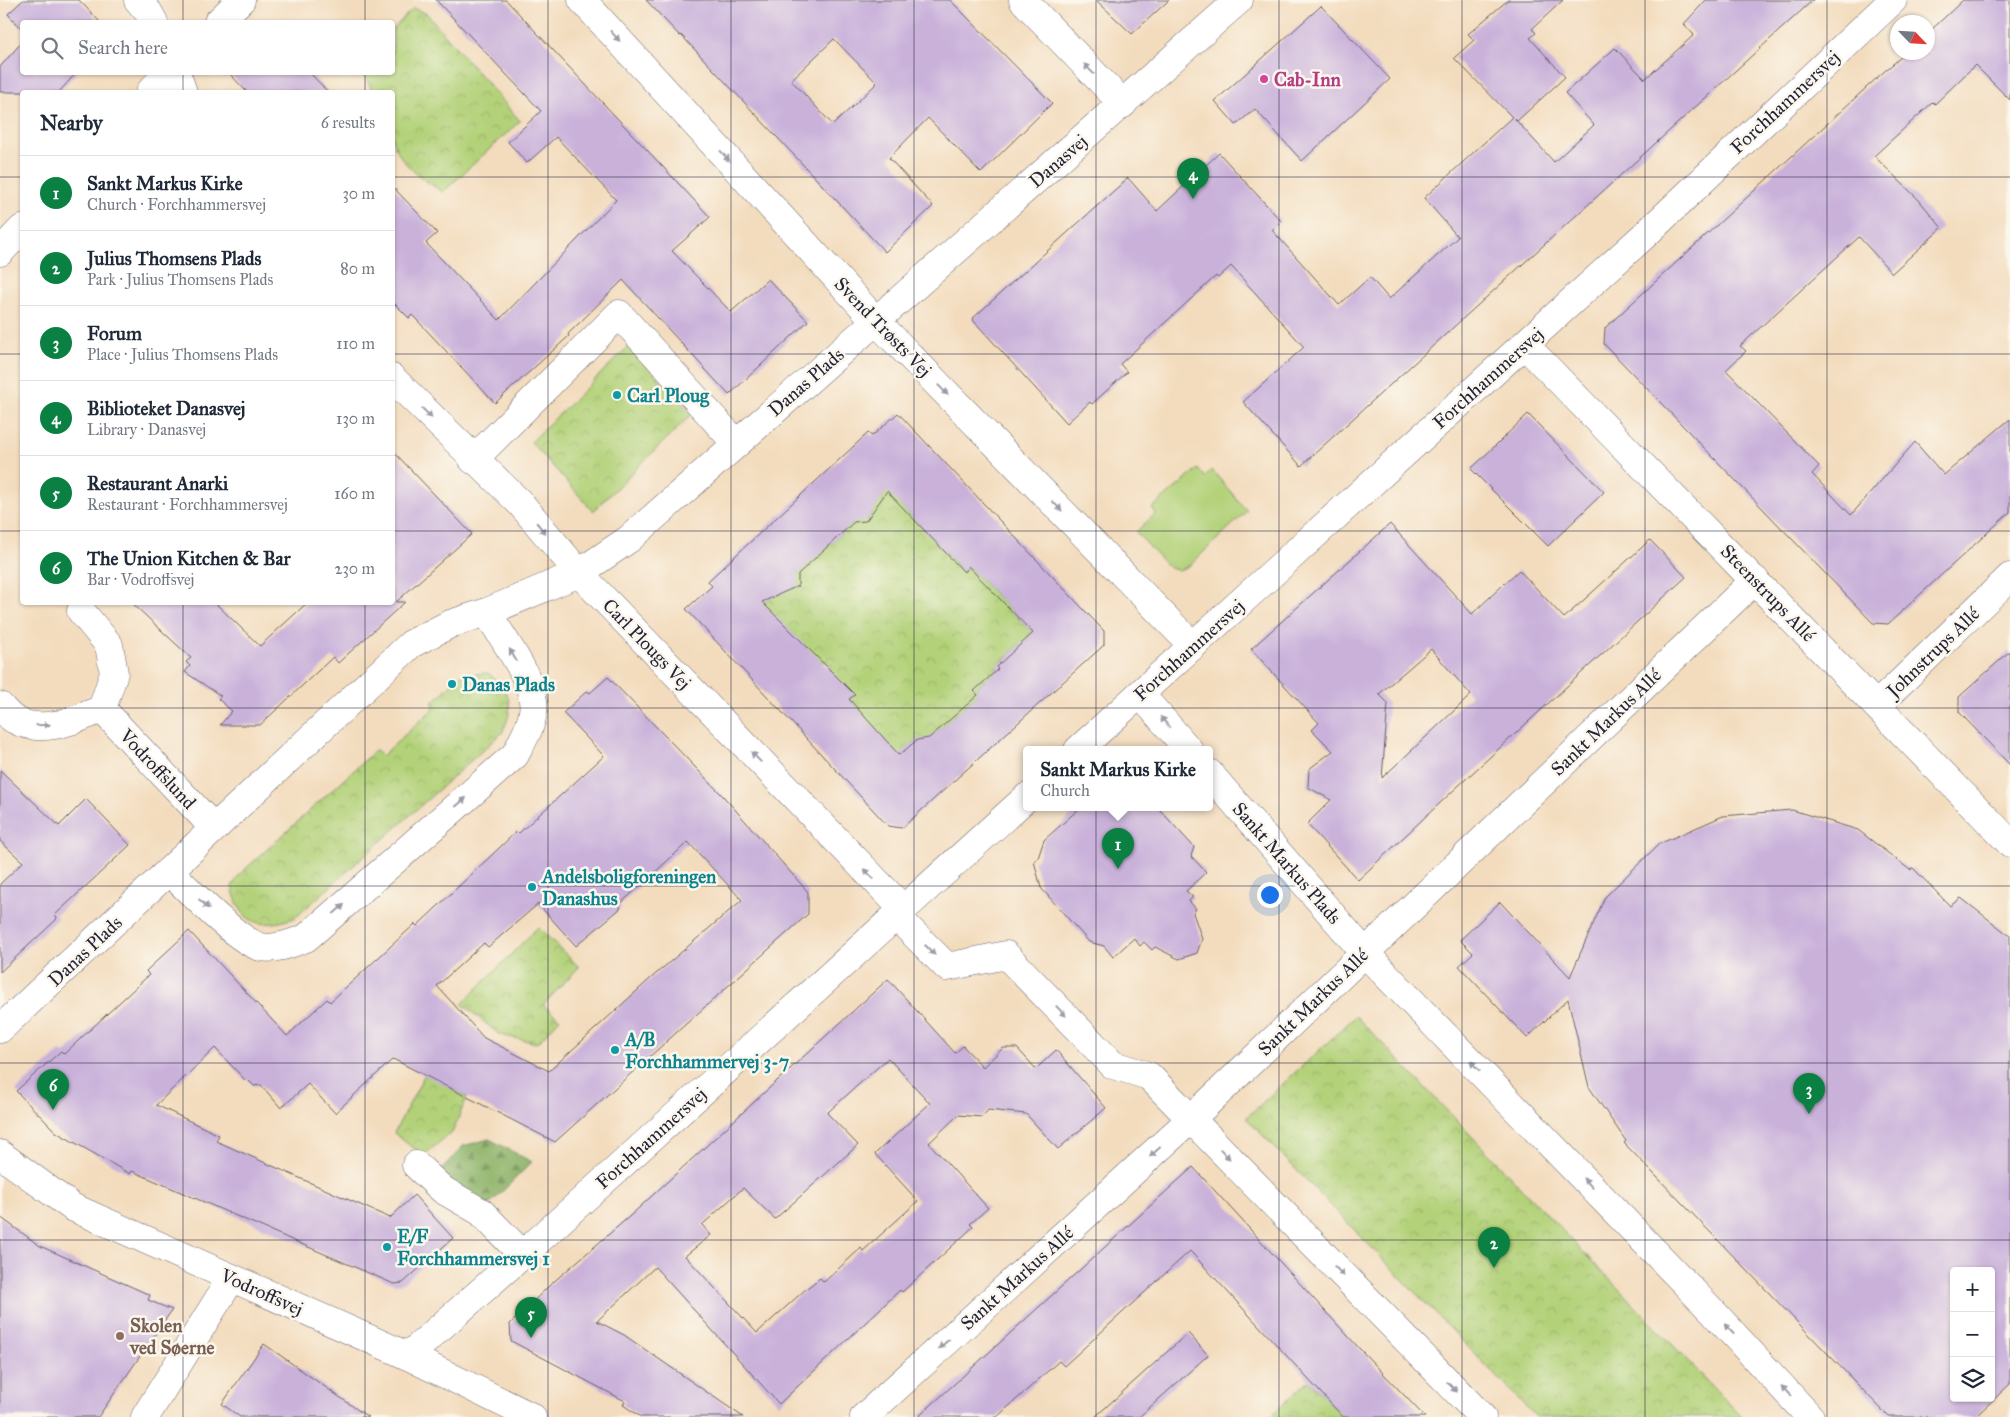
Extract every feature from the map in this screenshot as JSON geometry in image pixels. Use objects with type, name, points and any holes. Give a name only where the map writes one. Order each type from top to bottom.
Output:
[{"type":"street","points":[[138,0],[153,20]]},
{"type":"street","points":[[220,20],[240,0]]},
{"type":"street","name":"Svend Trøsts Vej","points":[[582,0],[876,321],[1193,646]]},
{"type":"street","points":[[1023,0],[1123,104]]},
{"type":"street","name":"Danasvej","points":[[876,321],[1239,0]]},
{"type":"street","name":"Forchhammersvej","points":[[1082,746],[1648,232],[1894,0]]},
{"type":"street","points":[[152,90],[166,75]]},
{"type":"street","points":[[177,75],[182,90]]},
{"type":"street","points":[[0,252],[20,230]]},
{"type":"street","points":[[473,460],[619,314],[736,443]]},
{"type":"street","name":"Danas Plads","points":[[0,1029],[411,644],[450,624],[487,612],[579,573],[629,539],[876,321]]},
{"type":"street","name":"Steenstrups Allé","points":[[1525,344],[2010,843]]},
{"type":"street","name":"Carl Plougs Vej","points":[[395,381],[473,460],[520,504],[579,573],[900,912]]},
{"type":"street","name":"Johnstrups Allé","points":[[1877,705],[2010,577]]},
{"type":"street","name":"Sankt Markus Allé","points":[[864,1417],[1191,1119],[1755,580]]},
{"type":"street","points":[[0,706],[14,720],[37,726],[64,724],[102,709],[114,673],[109,645],[81,611]]},
{"type":"street","points":[[169,871],[242,938],[261,947],[284,947],[306,938],[515,755],[528,730],[534,711],[531,687],[487,612]]},
{"type":"street","points":[[1140,694],[1186,746]]},
{"type":"street","name":"Vodroffslund","points":[[102,709],[214,828]]},
{"type":"street","name":"Sankt Markus Plads","points":[[1213,778],[1365,953],[1713,1312],[1810,1417]]},
{"type":"street","name":"Forchhammersvej","points":[[408,1356],[1023,801]]},
{"type":"street","points":[[900,912],[947,967],[1006,955],[1113,1065],[1149,1076],[1482,1417]]},
{"type":"street","name":"Vodroffsvej","points":[[0,1154],[72,1207],[408,1356],[532,1417]]},
{"type":"street","points":[[416,1165],[443,1190],[480,1212],[523,1254]]},
{"type":"street","points":[[145,1417],[231,1279]]},
{"type":"green space","points":[[413,8],[427,14],[520,121],[443,192],[420,177],[406,164],[396,149],[395,90],[372,90],[364,75],[395,75],[395,27]]},
{"type":"green space","points":[[629,346],[692,414],[593,511],[531,442]]},
{"type":"green space","points":[[1198,469],[1205,477],[1212,470],[1247,511],[1190,565],[1179,571],[1168,567],[1136,532],[1156,513],[1152,508]]},
{"type":"green space","points":[[889,484],[898,502],[964,572],[968,566],[1031,631],[1034,631],[1033,640],[1014,650],[996,666],[998,669],[974,690],[978,695],[926,741],[917,740],[912,744],[906,766],[849,699],[854,696],[830,672],[831,666],[827,661],[820,662],[760,602],[767,596],[771,599],[783,588],[795,587],[798,583],[796,575],[856,520],[867,520]]},
{"type":"green space","points":[[488,673],[502,687],[509,700],[509,715],[502,733],[295,918],[262,923],[246,917],[236,899],[232,886],[241,873],[376,750],[382,756],[435,707],[432,703],[461,675]]},
{"type":"green space","points":[[538,927],[579,967],[543,1005],[560,1019],[537,1043],[500,1035],[462,1004]]},
{"type":"green space","points":[[1356,1016],[1742,1417],[1536,1417],[1246,1118]]},
{"type":"green space","points":[[425,1074],[467,1097],[453,1131],[423,1156],[394,1133]]},
{"type":"green space","points":[[489,1139],[532,1162],[488,1206],[435,1177],[463,1146]]},
{"type":"green space","points":[[1309,1381],[1344,1417],[1270,1417],[1307,1382]]},
{"type":"building","points":[[23,0],[79,0],[98,20],[20,20],[20,27],[8,14]]},
{"type":"building","points":[[436,0],[506,0],[710,217],[672,251],[731,312],[768,279],[808,321],[729,395],[623,280],[568,334],[569,336],[495,403],[412,315],[409,318],[395,304],[395,189],[437,233],[426,243],[499,320],[616,200],[556,137],[527,163],[508,142],[541,111]]},
{"type":"building","points":[[646,0],[950,0],[1052,103],[981,173],[928,118],[889,158],[933,206],[885,252]],"holes":[[[834,39],[877,83],[833,125],[791,80]]]},
{"type":"building","points":[[1096,0],[1169,0],[1132,34]]},
{"type":"building","points":[[1508,0],[1563,0],[1532,29],[1536,33],[1530,38],[1565,77],[1517,121],[1514,118],[1554,162],[1594,125],[1565,93],[1615,48],[1645,79],[1694,35],[1684,24],[1706,0],[1813,0],[1301,466],[1243,402],[1304,347],[1231,266],[1218,278],[1216,276],[1120,364],[1127,372],[1092,404],[1090,402],[1067,423],[972,319],[1128,178],[1157,211],[1219,153],[1281,221],[1272,230],[1339,305],[1370,277],[1389,299],[1458,237],[1424,198],[1512,117],[1454,58],[1474,40],[1468,34]]},
{"type":"building","points":[[1963,0],[2010,0],[2010,100],[1975,65],[1935,104],[1933,102],[1874,156],[1919,200],[1942,228],[1892,273],[1859,237],[1740,346],[1746,351],[1726,370],[1819,466],[1812,474],[1851,515],[1915,442],[1944,475],[2010,419],[2010,512],[1888,624],[1873,623],[1604,344],[1605,328],[1898,60],[1935,60],[1935,26]]},
{"type":"building","points":[[1321,6],[1390,79],[1302,161],[1255,109],[1236,125],[1215,101]]},
{"type":"building","points":[[20,44],[20,75],[74,75],[61,90],[0,92],[0,67]]},
{"type":"building","points":[[231,75],[312,75],[326,90],[245,90]]},
{"type":"building","points":[[898,413],[1104,631],[1104,645],[902,828],[888,826],[686,609],[712,586],[708,581],[868,433],[872,436]],"holes":[[[887,491],[964,572],[968,566],[1033,633],[996,667],[998,669],[974,691],[978,695],[929,738],[917,740],[899,755],[849,699],[855,695],[762,602],[798,586],[798,574],[854,522],[866,521]]]},
{"type":"building","points":[[1528,414],[1604,492],[1548,546],[1471,469]]},
{"type":"building","points":[[395,453],[472,534],[396,602],[405,602],[338,663],[333,657],[260,725],[220,725],[232,711],[218,699],[221,696],[185,672],[190,666],[186,662],[191,658],[134,605],[217,605],[260,646],[305,605],[395,605]]},
{"type":"building","points":[[1390,524],[1472,614],[1519,570],[1564,618],[1650,540],[1686,577],[1358,880],[1307,824],[1331,800],[1308,787],[1309,769],[1333,751],[1312,730],[1319,723],[1251,649]],"holes":[[[1431,649],[1471,695],[1382,778],[1388,703],[1379,694]]]},
{"type":"building","points":[[2010,651],[2010,765],[1959,712],[1959,697]]},
{"type":"building","points":[[608,677],[723,796],[808,892],[808,914],[555,1142],[393,1059],[335,1113],[308,1084],[281,1108],[261,1085],[254,1086],[247,1079],[245,1080],[215,1048],[156,1105],[219,1135],[216,1141],[390,1218],[414,1195],[453,1238],[403,1283],[394,1284],[132,1171],[130,1174],[56,1132],[16,1091],[61,1051],[64,1054],[149,975],[146,971],[189,931],[287,1036],[327,999],[330,1002],[415,924],[417,926],[517,831],[519,833],[604,756],[563,713],[587,691],[590,693]],"holes":[[[688,842],[742,900],[650,979],[549,1071],[484,1038],[437,986],[484,943],[488,947],[538,904],[576,946],[621,908],[619,905]]]},
{"type":"building","points":[[0,770],[59,826],[86,799],[130,845],[55,915],[57,917],[56,920],[0,972],[0,884],[23,862],[0,841]]},
{"type":"building","points":[[1792,810],[1858,830],[1910,870],[1913,868],[1950,906],[1961,898],[2010,936],[2010,1384],[1995,1398],[1995,1267],[1950,1267],[1950,1402],[1991,1402],[1975,1417],[1889,1417],[1624,1143],[1626,1141],[1589,1087],[1568,999],[1527,1038],[1459,966],[1473,953],[1460,940],[1500,902],[1570,977],[1605,897],[1659,844],[1723,816]]},
{"type":"building","points":[[1077,811],[1161,811],[1194,847],[1191,856],[1206,872],[1186,891],[1193,897],[1189,901],[1196,909],[1193,913],[1202,939],[1197,953],[1179,959],[1155,947],[1152,950],[1144,942],[1140,946],[1134,938],[1113,957],[1104,946],[1089,942],[1041,888],[1034,861],[1038,858],[1044,840]]},
{"type":"building","points":[[888,979],[955,1053],[963,1046],[983,1067],[1003,1048],[1017,1048],[1036,1069],[1056,1050],[1106,1108],[1058,1149],[1026,1114],[988,1110],[982,1117],[958,1115],[929,1143],[988,1208],[970,1224],[973,1227],[902,1292],[900,1290],[779,1404],[655,1267],[597,1321],[624,1335],[743,1417],[641,1417],[623,1405],[625,1401],[511,1341],[510,1324],[551,1284],[630,1216]],"holes":[[[888,1058],[930,1103],[875,1154],[918,1201],[863,1251],[861,1248],[824,1282],[820,1278],[807,1288],[757,1333],[685,1256],[711,1235],[702,1225],[743,1188],[775,1219],[858,1145],[827,1113]]]},
{"type":"building","points":[[1193,1167],[1425,1417],[1343,1417],[1190,1251],[1064,1366],[1059,1361],[997,1417],[918,1417]]},
{"type":"building","name":"Skolen ved Søerne","points":[[0,1217],[40,1246],[150,1295],[148,1300],[172,1310],[98,1417],[0,1417]]},
{"type":"building","points":[[1188,1333],[1208,1355],[1139,1417],[1095,1417]]},
{"type":"building","points":[[264,1344],[368,1417],[240,1417],[222,1404]]},
{"type":"place","name":"Cab-Inn","points":[[1264,79]]},
{"type":"place","name":"Biblioteket Danasvej","points":[[1193,199]]},
{"type":"place","name":"Carl Ploug","points":[[617,395]]},
{"type":"place","name":"Danas Plads","points":[[452,684]]},
{"type":"place","name":"Sankt Markus Kirke","points":[[1118,869]]},
{"type":"place","name":"Andelsboligforeningen Danashus","points":[[532,887]]},
{"type":"place","name":"A/B Forchhammervej 3-7","points":[[615,1050]]},
{"type":"place","name":"The Union Kitchen & Bar","points":[[53,1110]]},
{"type":"place","name":"Forum","points":[[1809,1114]]},
{"type":"place","name":"E/F Forchhammersvej 1","points":[[387,1247]]},
{"type":"place","name":"Julius Thomsens Plads","points":[[1494,1268]]},
{"type":"place","name":"Skolen ved Søerne","points":[[120,1336]]},
{"type":"place","name":"Restaurant Anarki","points":[[531,1338]]}]
